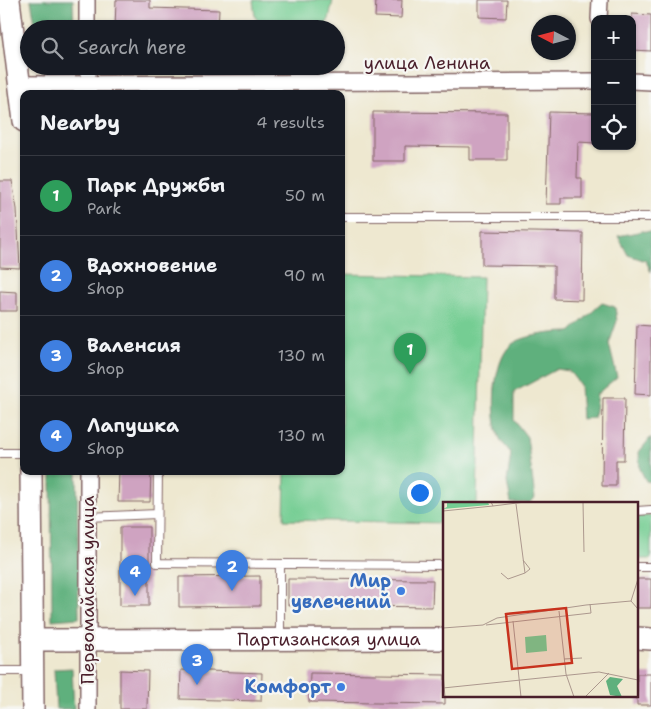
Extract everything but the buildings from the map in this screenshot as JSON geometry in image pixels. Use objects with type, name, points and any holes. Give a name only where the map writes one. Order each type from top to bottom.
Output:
[{"type":"street","points":[[9,0],[21,90]]},
{"type":"street","points":[[87,0],[87,20]]},
{"type":"street","points":[[599,15],[600,0]]},
{"type":"street","points":[[88,75],[88,88]]},
{"type":"street","name":"улица Ленина","points":[[20,84],[88,88],[591,81]]},
{"type":"street","points":[[636,82],[651,82]]},
{"type":"street","points":[[31,475],[33,709]]},
{"type":"street","name":"Первомайская улица","points":[[88,475],[86,638],[88,709]]},
{"type":"street","name":"Партизанская улица","points":[[33,640],[86,638],[443,639]]},
{"type":"street","points":[[638,638],[651,638]]},
{"type":"lane","points":[[345,217],[651,217]]},
{"type":"lane","points":[[0,453],[20,453]]},
{"type":"lane","points":[[158,475],[157,563],[443,565]]},
{"type":"lane","points":[[638,510],[651,510]]},
{"type":"lane","points":[[88,517],[157,514]]},
{"type":"lane","points":[[280,565],[280,639]]},
{"type":"lane","points":[[638,567],[651,567]]},
{"type":"lane","points":[[0,671],[33,671]]},
{"type":"green space","points":[[31,0],[73,0],[74,20],[34,20]]},
{"type":"green space","points":[[253,0],[333,0],[328,20],[258,20],[255,17]]},
{"type":"green space","points":[[643,231],[651,232],[651,272],[646,261],[628,255],[618,236]]},
{"type":"green space","points":[[345,274],[482,277],[477,502],[443,502],[443,523],[284,520],[285,475],[345,475]]},
{"type":"green space","points":[[602,303],[615,307],[617,321],[609,344],[617,377],[597,394],[594,418],[582,419],[580,385],[569,371],[557,369],[514,392],[514,420],[527,437],[535,498],[530,502],[511,502],[507,482],[511,453],[501,441],[495,419],[495,391],[500,364],[505,353],[516,342],[531,336],[570,332]]},
{"type":"green space","points":[[651,437],[651,482],[646,481],[640,469],[639,452]]},
{"type":"green space","points":[[51,475],[77,475],[79,618],[52,620]]},
{"type":"green space","points":[[638,516],[651,516],[651,559],[638,559]]},
{"type":"green space","points":[[72,668],[74,709],[56,709],[54,669]]},
{"type":"place","name":"Парк Дружбы","points":[[410,374]]},
{"type":"place","name":"Вдохновение","points":[[232,591]]},
{"type":"place","name":"Мир увлечений","points":[[401,591]]},
{"type":"place","name":"Лапушка","points":[[135,596]]},
{"type":"place","name":"Валенсия","points":[[197,685]]},
{"type":"place","name":"Комфорт","points":[[341,687]]}]
